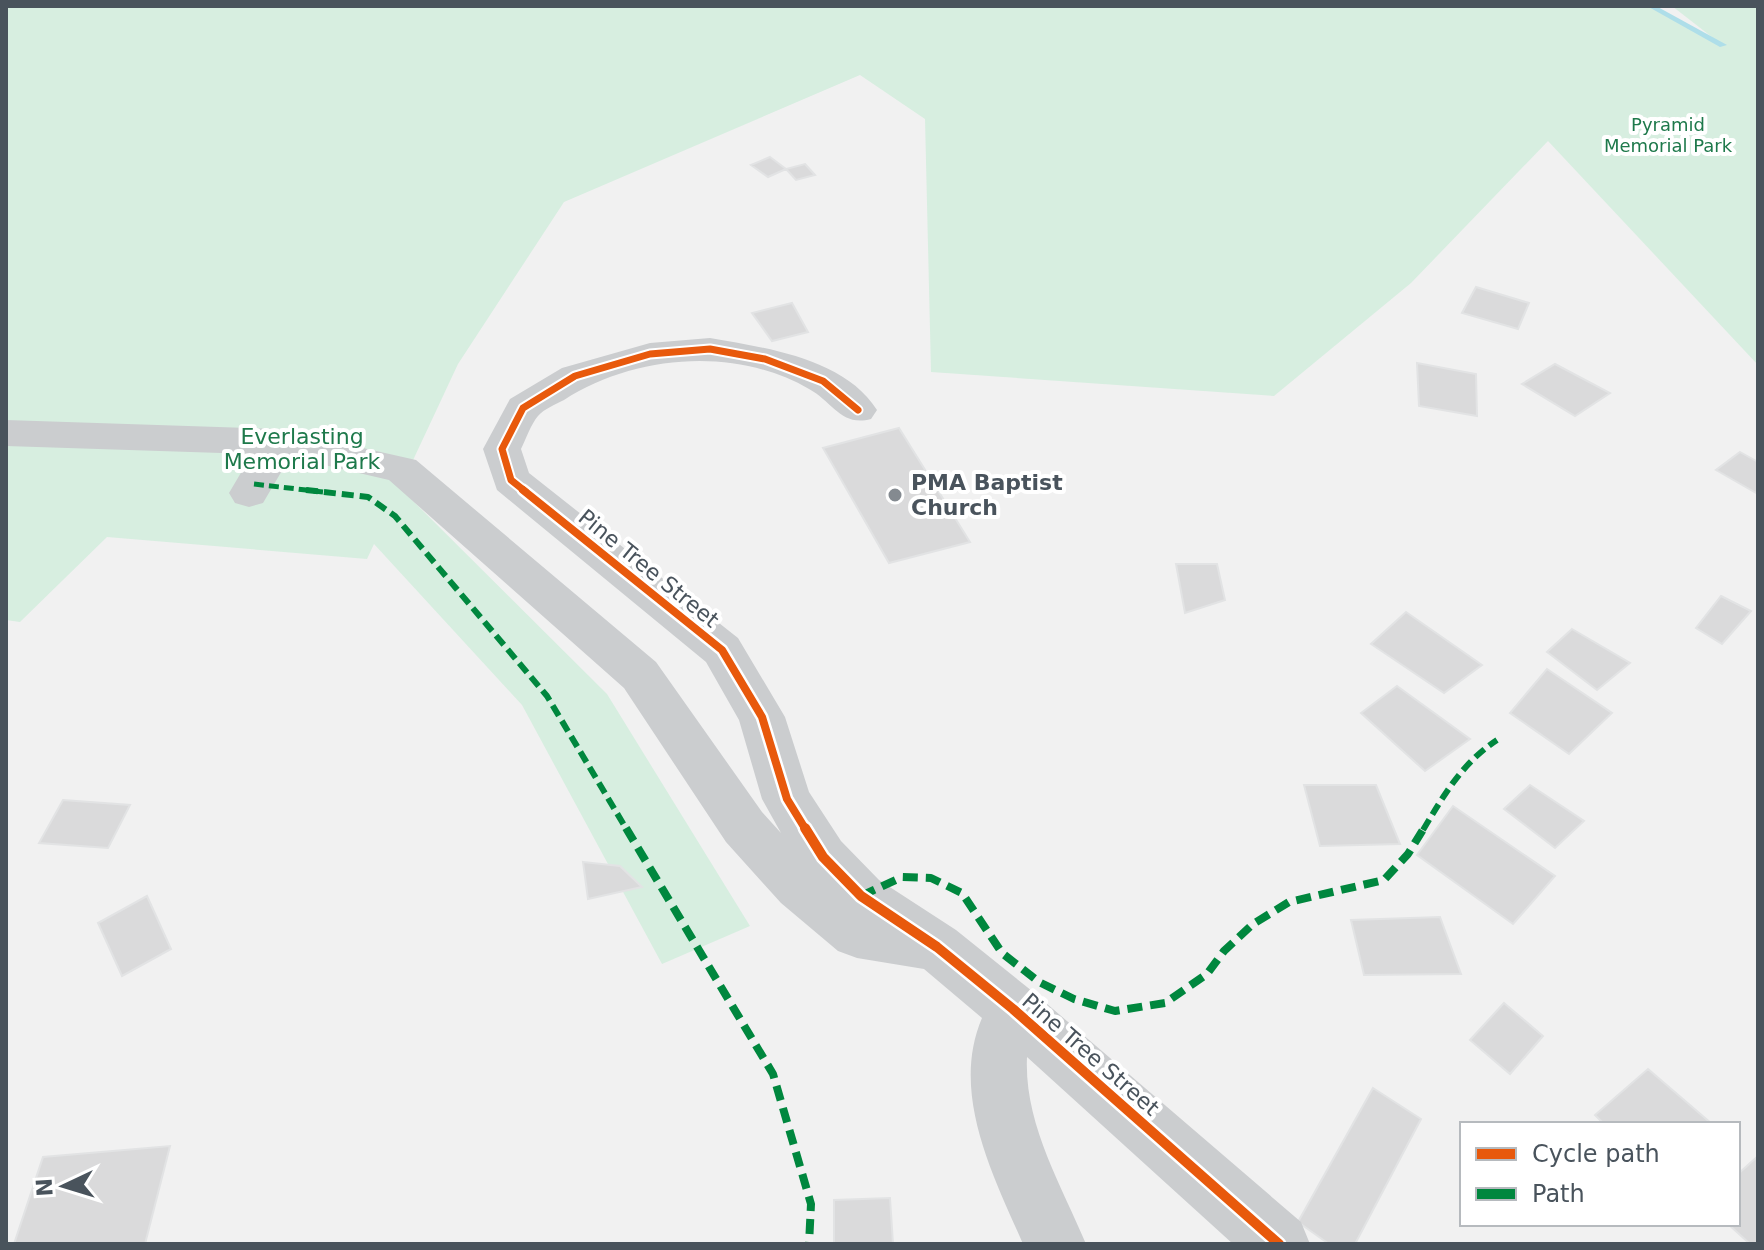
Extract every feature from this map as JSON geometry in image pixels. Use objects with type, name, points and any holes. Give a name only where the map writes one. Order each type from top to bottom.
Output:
[{"type":"street","name":"Pine Tree Street","points":[[858,410],[823,381],[765,359],[710,349],[650,354],[575,376],[523,408],[502,449],[511,480],[722,650],[762,717],[787,799],[823,857],[861,896],[937,947],[1013,1009],[1279,1244]]},
{"type":"street","points":[[6,433],[279,442],[402,469],[640,675],[744,827],[799,887],[857,934],[937,947]]},
{"type":"street","points":[[249,493],[279,442]]},
{"type":"street","points":[[1013,1009],[998,1051],[1008,1132],[1055,1244]]},
{"type":"green space","points":[[6,6],[1651,6],[1717,41],[1672,6],[1758,6],[1758,365],[1548,141],[1411,283],[1274,396],[931,372],[925,119],[860,75],[564,202],[458,364],[400,488],[607,694],[750,926],[662,964],[522,705],[374,544],[367,559],[107,537],[20,622],[6,620]]},
{"type":"building","points":[[770,157],[786,169],[768,177],[751,165]]},
{"type":"building","points":[[805,164],[815,175],[796,180],[786,169]]},
{"type":"building","points":[[1476,287],[1529,303],[1518,329],[1462,313]]},
{"type":"building","points":[[792,303],[808,332],[772,341],[752,313]]},
{"type":"building","points":[[1417,363],[1476,374],[1477,416],[1419,406]]},
{"type":"building","points":[[1555,364],[1610,393],[1575,416],[1522,384]]},
{"type":"building","name":"PMA Baptist Church","points":[[899,428],[970,542],[889,563],[823,448]]},
{"type":"building","points":[[1740,452],[1758,462],[1758,494],[1716,470]]},
{"type":"building","points":[[1176,564],[1217,564],[1225,600],[1185,613]]},
{"type":"building","points":[[1721,596],[1751,611],[1722,644],[1696,628]]},
{"type":"building","points":[[1406,612],[1482,665],[1444,693],[1371,644]]},
{"type":"building","points":[[1572,629],[1630,663],[1597,690],[1547,652]]},
{"type":"building","points":[[1547,669],[1612,713],[1569,754],[1510,713]]},
{"type":"building","points":[[1397,686],[1470,739],[1425,771],[1361,713]]},
{"type":"building","points":[[1304,785],[1376,785],[1400,844],[1320,846]]},
{"type":"building","points":[[1530,785],[1584,821],[1555,848],[1504,809]]},
{"type":"building","points":[[63,800],[130,805],[108,848],[39,843]]},
{"type":"building","points":[[1453,806],[1555,876],[1513,924],[1417,855]]},
{"type":"building","points":[[583,862],[620,866],[642,887],[588,899]]},
{"type":"building","points":[[147,896],[171,949],[122,976],[98,923]]},
{"type":"building","points":[[1440,917],[1461,974],[1364,975],[1351,920]]},
{"type":"building","points":[[1504,1003],[1543,1036],[1510,1074],[1470,1040]]},
{"type":"building","points":[[1648,1069],[1710,1122],[1602,1122],[1595,1115]]},
{"type":"building","points":[[1373,1088],[1421,1119],[1355,1244],[1329,1244],[1298,1222]]},
{"type":"building","points":[[170,1146],[145,1244],[14,1244],[43,1157]]},
{"type":"building","points":[[1758,1156],[1758,1244],[1750,1244],[1730,1226],[1740,1226],[1740,1172]]},
{"type":"building","points":[[890,1198],[893,1244],[834,1244],[834,1200]]},
{"type":"waterway","points":[[1651,6],[1723,45]]},
{"type":"marked path","points":[[254,484],[368,497],[395,516],[547,696],[773,1074],[811,1204],[809,1244]]},
{"type":"marked path","points":[[861,896],[902,877],[931,878],[962,893],[1002,953],[1039,982],[1074,999],[1115,1011],[1165,1003],[1207,974],[1224,951],[1253,924],[1289,902],[1384,880],[1408,854],[1458,773],[1476,754],[1497,740]]},
{"type":"cycle path","points":[[858,410],[823,381],[765,359],[710,349],[650,354],[575,376],[523,408],[502,449],[511,480],[722,650],[762,717],[787,799],[823,857],[861,896],[937,947],[1013,1009],[1279,1244]]},
{"type":"place","name":"PMA Baptist Church","points":[[895,495]]},
{"type":"park label","name":"Pyramid Memorial Park","points":[[1668,135]]},
{"type":"park label","name":"Everlasting Memorial Park","points":[[302,448]]}]
